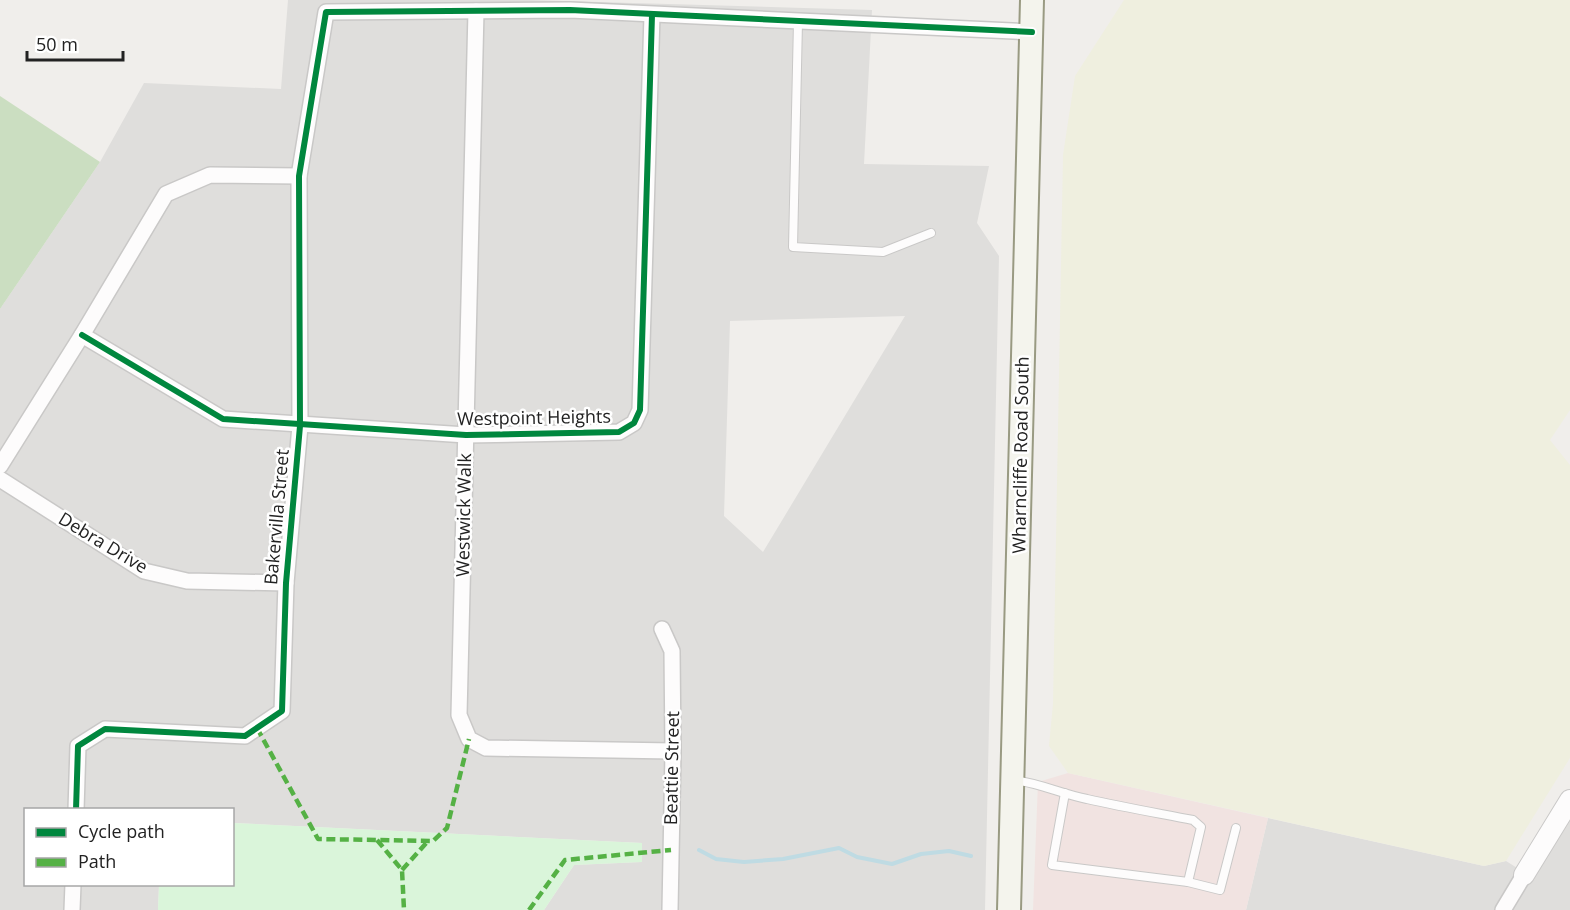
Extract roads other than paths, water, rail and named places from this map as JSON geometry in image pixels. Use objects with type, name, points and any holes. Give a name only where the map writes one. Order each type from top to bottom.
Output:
[{"type":"main road","name":"Wharncliffe Road South","points":[[1009,910],[1032,0]]},
{"type":"street","points":[[476,5],[1032,32]]},
{"type":"street","name":"Bakervilla Street","points":[[76,808],[78,746],[105,729],[244,736],[282,711],[286,583],[300,426],[298,176],[326,12],[476,5]]},
{"type":"street","name":"Westwick Walk","points":[[476,5],[459,715],[469,739],[486,748],[673,751]]},
{"type":"street","name":"Westpoint Heights","points":[[82,335],[223,419],[300,426],[466,435],[619,432],[634,423],[640,410],[652,15]]},
{"type":"street","points":[[0,466],[166,194],[210,176],[298,176]]},
{"type":"street","name":"Debra Drive","points":[[0,479],[144,571],[187,581],[286,583]]},
{"type":"street","name":"Beattie Street","points":[[662,629],[672,651],[670,910]]},
{"type":"street","points":[[1503,910],[1570,800]]},
{"type":"street","points":[[72,910],[73,886]]},
{"type":"lane","points":[[798,21],[793,248],[883,252],[931,233]]},
{"type":"lane","points":[[1012,780],[1024,781],[1065,794],[1192,820],[1201,827],[1188,882]]},
{"type":"lane","points":[[1065,794],[1052,865],[1188,882],[1220,890],[1236,828]]},
{"type":"waterway","points":[[699,850],[716,859],[744,862],[783,859],[839,848],[857,857],[892,864],[921,854],[949,851],[971,856]]}]
